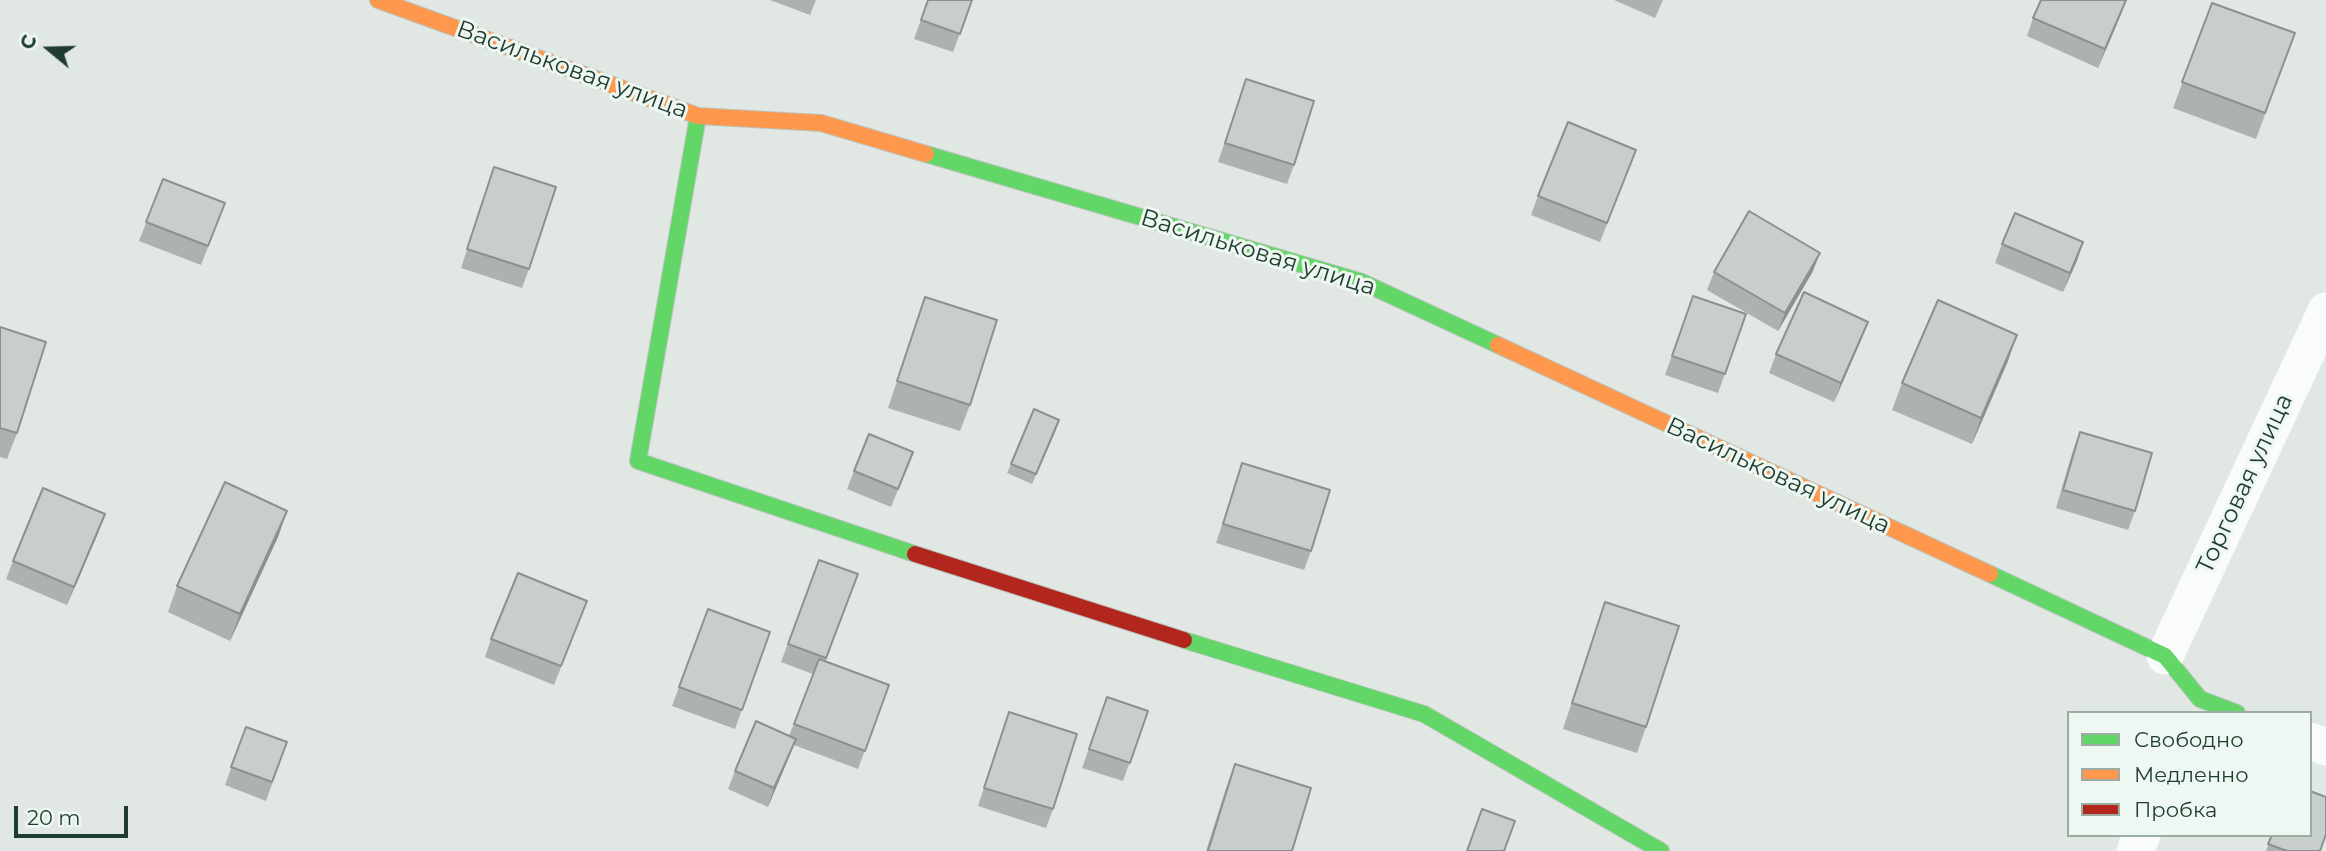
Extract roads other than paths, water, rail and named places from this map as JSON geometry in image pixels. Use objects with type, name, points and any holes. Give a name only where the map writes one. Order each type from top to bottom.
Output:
[{"type":"street","name":"Васильковая улица","points":[[378,0],[698,116],[821,122],[1362,282],[2165,656],[2197,706],[2226,711]]},
{"type":"street","points":[[698,116],[638,461],[1072,606],[1424,714],[1661,851]]},
{"type":"street","name":"Торговая улица","points":[[2165,656],[2326,311]]}]
